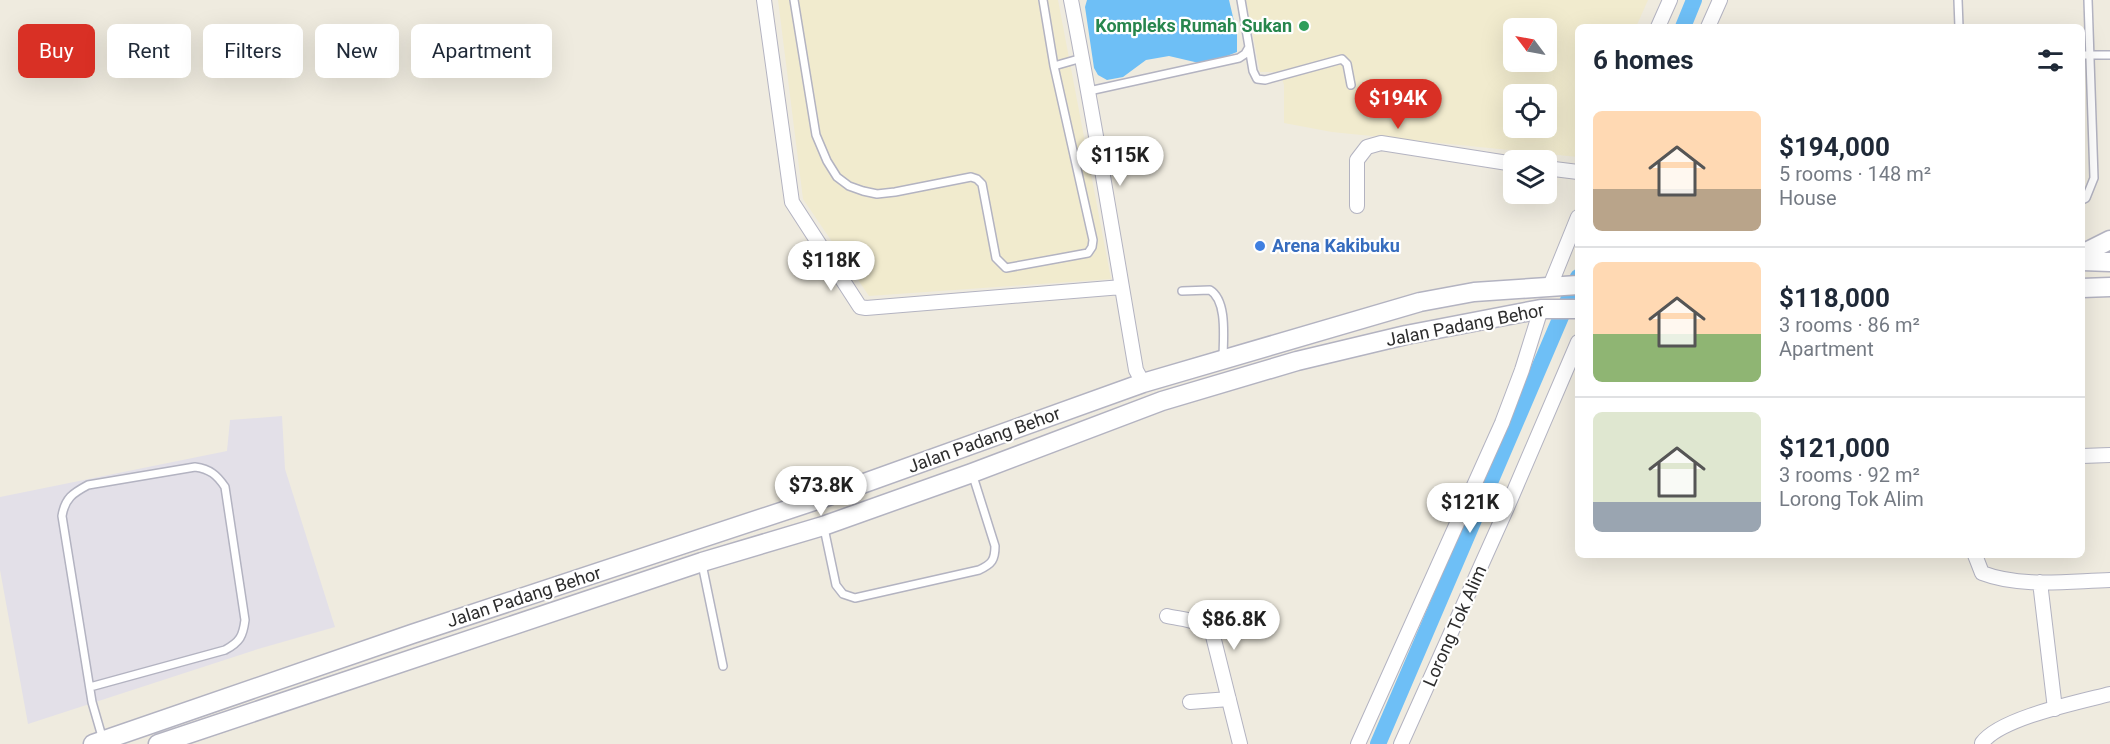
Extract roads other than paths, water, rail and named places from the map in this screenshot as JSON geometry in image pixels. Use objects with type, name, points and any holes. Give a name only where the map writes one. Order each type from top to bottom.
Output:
[{"type":"main road","points":[[2085,252],[2110,240]]},
{"type":"main road","points":[[2085,261],[2110,261]]},
{"type":"main road","name":"Jalan Padang Behor","points":[[98,743],[412,634],[820,499],[1143,383],[1420,302],[1474,292],[1575,285]]},
{"type":"main road","points":[[2085,288],[2110,286]]},
{"type":"main road","name":"Jalan Padang Behor","points":[[158,744],[702,562],[823,526],[972,473],[1162,400],[1297,361],[1395,337],[1544,309],[1575,309]]},
{"type":"main road","points":[[1143,383],[1151,397],[1162,400]]},
{"type":"street","points":[[764,0],[792,202],[860,307],[1122,287]]},
{"type":"street","points":[[1071,0],[1089,91],[1136,370],[1143,383]]},
{"type":"street","points":[[1659,24],[1670,0]]},
{"type":"street","points":[[1709,24],[1720,0]]},
{"type":"street","points":[[1357,206],[1357,160],[1367,147],[1381,143],[1503,162]]},
{"type":"street","points":[[1557,169],[1575,172]]},
{"type":"street","points":[[1550,286],[1575,224]]},
{"type":"street","points":[[1358,744],[1502,423],[1544,309]]},
{"type":"street","name":"Lorong Tok Alim","points":[[1401,744],[1502,521],[1575,349]]},
{"type":"street","points":[[2085,456],[2110,455]]},
{"type":"street","points":[[1976,558],[1982,573],[1997,578],[2040,582],[2110,580]]},
{"type":"street","points":[[2040,582],[2055,709]]},
{"type":"street","points":[[1167,616],[1201,623],[1213,636],[1240,744]]},
{"type":"street","points":[[1982,743],[1994,731],[2055,709],[2110,694]]},
{"type":"street","points":[[1190,702],[1229,699]]},
{"type":"lane","points":[[794,0],[816,135],[837,177],[856,188],[878,194],[970,177],[977,179],[982,184],[996,258],[1006,268],[1088,253],[1093,240],[1054,66],[1043,0]]},
{"type":"lane","points":[[1241,0],[1253,71],[1257,79],[1264,80],[1342,59],[1347,64],[1352,85]]},
{"type":"lane","points":[[1958,0],[1959,24]]},
{"type":"lane","points":[[2085,198],[2094,178],[2086,55],[2088,0]]},
{"type":"lane","points":[[1089,91],[1239,58],[1249,47]]},
{"type":"lane","points":[[2086,55],[2110,55]]},
{"type":"lane","points":[[1054,66],[1082,58]]},
{"type":"lane","points":[[1182,291],[1210,290],[1220,299],[1224,326],[1223,359]]},
{"type":"lane","points":[[90,687],[225,650],[238,643],[243,633],[245,620],[225,487],[217,476],[207,469],[195,467],[88,484],[65,502],[62,516],[98,743]]},
{"type":"lane","points":[[823,526],[836,585],[843,594],[855,598],[979,570],[990,565],[995,558],[995,546],[972,473]]},
{"type":"lane","points":[[702,562],[723,666]]},
{"type":"water","points":[[1087,0],[1229,0],[1237,34],[1237,52],[1199,63],[1169,56],[1146,60],[1123,77],[1107,80],[1098,75],[1094,68],[1085,7]]},
{"type":"waterway","points":[[1684,24],[1694,0]]},
{"type":"waterway","points":[[1378,744],[1575,284]]},
{"type":"place","name":"Kompleks Rumah Sukan","points":[[1304,26]]},
{"type":"place","name":"Arena Kakibuku","points":[[1260,246]]}]
